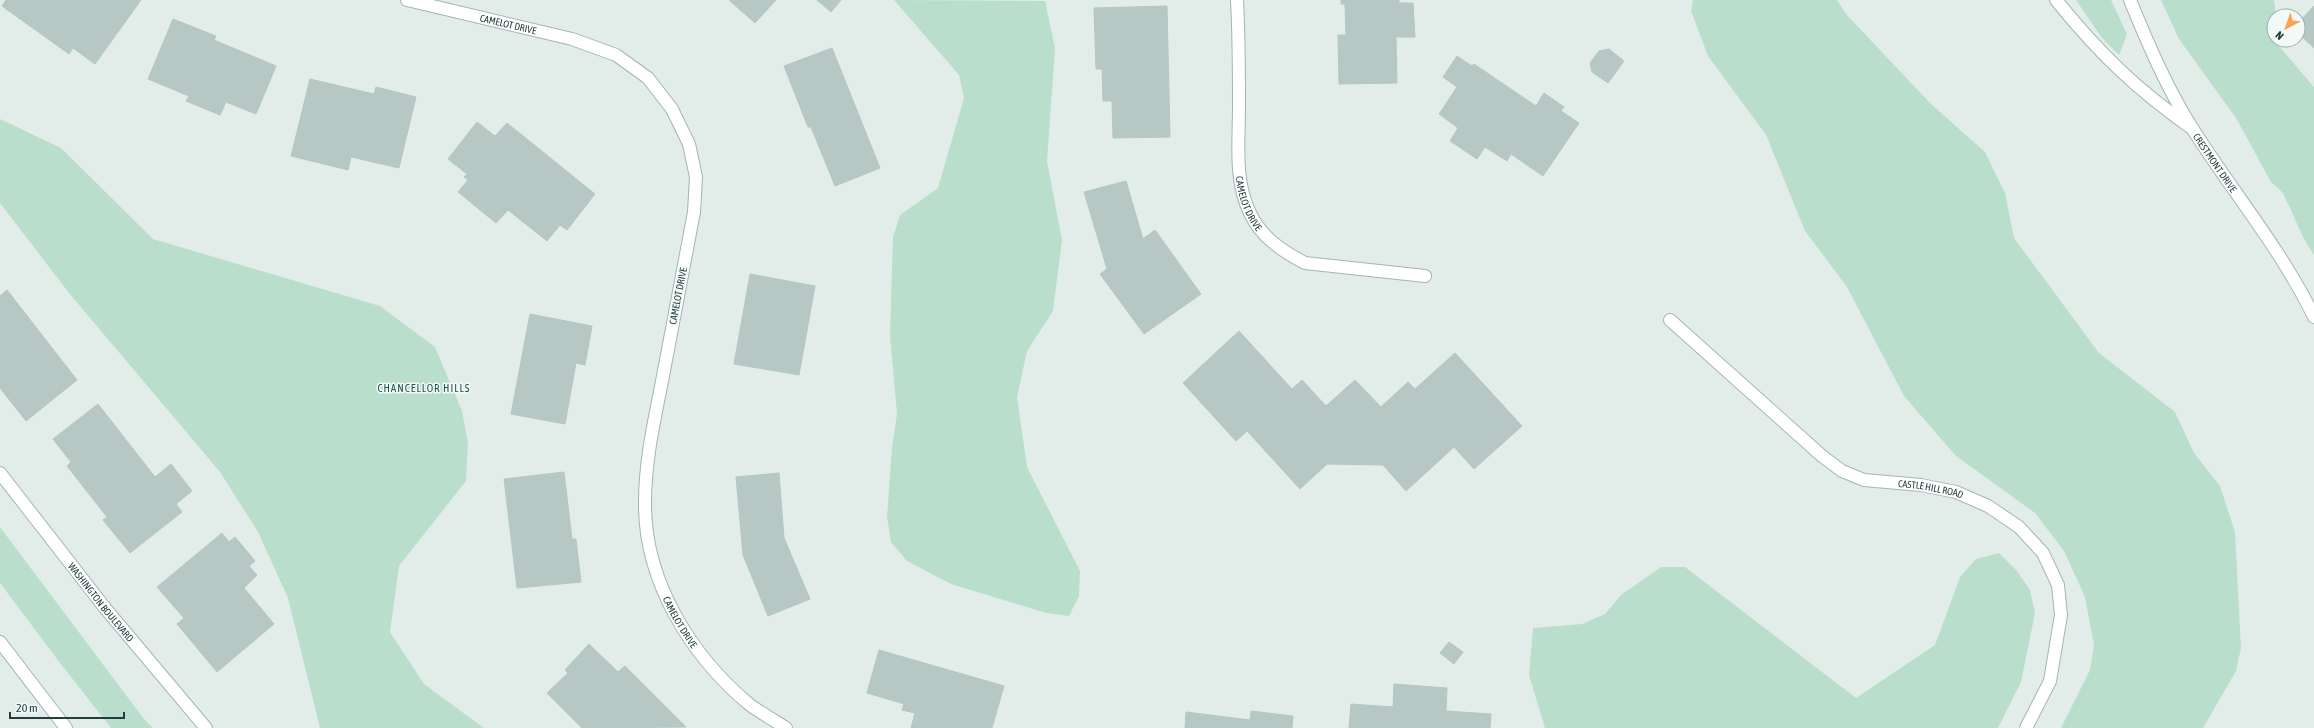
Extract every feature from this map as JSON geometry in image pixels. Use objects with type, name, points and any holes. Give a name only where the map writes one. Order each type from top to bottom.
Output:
[{"type":"street","name":"CAMELOT DRIVE","points":[[407,0],[572,39],[616,55],[648,78],[672,109],[689,144],[696,177],[694,212],[647,461],[645,503],[649,545],[662,586],[680,624],[701,656],[724,681],[751,706],[786,728]]},
{"type":"street","name":"CAMELOT DRIVE","points":[[1237,0],[1239,36],[1238,159],[1243,195],[1250,213],[1260,230],[1288,254],[1305,262],[1425,276]]},
{"type":"street","points":[[2056,0],[2081,31],[2123,75],[2153,101],[2192,129]]},
{"type":"street","name":"CRESTMONT DRIVE","points":[[2130,0],[2169,89],[2192,129],[2272,246],[2314,317]]},
{"type":"street","name":"CASTLE HILL ROAD","points":[[1670,320],[1822,456],[1842,471],[1864,480],[1920,485],[1956,492],[1988,506],[2019,527],[2042,553],[2058,585],[2062,615],[2050,682],[2026,728]]},
{"type":"street","name":"WASHINGTON BOULEVARD","points":[[0,473],[105,608],[206,728]]},
{"type":"street","points":[[0,642],[66,728]]},
{"type":"green space","points":[[894,0],[1045,1],[1055,48],[1047,161],[1062,240],[1053,311],[1027,351],[1017,397],[1027,467],[1080,571],[1079,596],[1069,616],[1046,613],[951,584],[907,561],[891,542],[887,517],[892,447],[897,414],[890,336],[893,237],[900,215],[938,188],[964,98],[959,75]]},
{"type":"green space","points":[[1693,0],[1837,0],[1846,14],[1930,103],[1985,152],[2005,193],[2014,238],[2099,353],[2175,412],[2194,453],[2220,486],[2235,532],[2241,648],[2236,671],[2203,728],[2061,728],[2090,670],[2094,645],[2085,597],[2064,551],[2035,513],[1956,456],[1904,396],[1847,287],[1805,231],[1766,135],[1708,56],[1691,11]]},
{"type":"green space","points":[[2076,0],[2111,0],[2127,34],[2119,55],[2102,38]]},
{"type":"green space","points":[[2161,0],[2274,0],[2275,8],[2266,8],[2266,48],[2281,48],[2314,87],[2314,255],[2304,239],[2283,193],[2271,182],[2236,118],[2179,39]]},
{"type":"green space","points":[[0,119],[61,148],[153,239],[380,306],[435,347],[462,411],[468,443],[466,481],[399,566],[390,632],[424,684],[484,728],[320,728],[288,598],[258,532],[220,472],[69,293],[0,203]]},
{"type":"green space","points":[[0,527],[144,719],[153,728],[111,728],[60,663],[0,583]]},
{"type":"green space","points":[[1999,553],[2017,571],[2030,590],[2035,613],[2021,682],[1998,728],[1545,728],[1529,675],[1533,628],[1582,624],[1605,614],[1621,595],[1661,567],[1685,567],[1856,698],[1935,645],[1960,577],[1976,559]]},
{"type":"building","points":[[6,0],[141,0],[95,64],[73,48],[69,54],[2,6]]},
{"type":"building","points":[[729,0],[776,0],[755,23]]},
{"type":"building","points":[[817,0],[841,0],[831,12]]},
{"type":"building","points":[[1341,0],[1399,0],[1399,3],[1413,3],[1415,37],[1396,37],[1397,83],[1339,84],[1338,35],[1346,35],[1345,4],[1341,4]]},
{"type":"building","points":[[1167,6],[1170,137],[1113,138],[1112,101],[1103,101],[1102,69],[1096,69],[1094,8]]},
{"type":"building","points":[[2314,6],[2314,48],[2306,40],[2306,14]]},
{"type":"building","points":[[173,19],[216,36],[214,40],[276,66],[256,114],[226,102],[220,115],[186,101],[189,96],[148,79]]},
{"type":"building","points":[[832,48],[880,168],[835,186],[811,127],[808,127],[784,66]]},
{"type":"building","points":[[1609,49],[1624,61],[1608,83],[1592,72],[1590,63],[1599,51]]},
{"type":"building","points":[[1457,56],[1472,66],[1474,64],[1536,106],[1544,93],[1564,107],[1561,111],[1579,123],[1543,176],[1511,154],[1507,161],[1485,147],[1477,159],[1450,141],[1458,128],[1439,114],[1457,87],[1443,77]]},
{"type":"building","points":[[310,79],[374,94],[376,87],[416,97],[399,168],[351,157],[348,170],[291,156]]},
{"type":"building","points":[[477,122],[495,136],[507,123],[595,194],[567,230],[560,225],[547,241],[508,210],[496,223],[458,192],[468,180],[464,177],[467,174],[448,159]]},
{"type":"building","points":[[1126,181],[1143,239],[1155,230],[1201,294],[1144,334],[1100,274],[1107,269],[1084,192]]},
{"type":"building","points":[[750,274],[815,286],[799,375],[734,364]]},
{"type":"building","points":[[7,290],[77,380],[26,421],[0,388],[0,296]]},
{"type":"building","points":[[530,314],[592,326],[585,365],[576,363],[565,424],[511,414]]},
{"type":"building","points":[[1239,331],[1292,389],[1302,380],[1326,406],[1355,380],[1381,407],[1408,382],[1415,389],[1455,353],[1522,426],[1474,469],[1454,447],[1406,491],[1383,465],[1327,464],[1300,489],[1247,431],[1236,441],[1183,383]]},
{"type":"building","points":[[98,404],[155,477],[171,464],[192,491],[176,504],[182,512],[130,553],[103,520],[107,517],[67,466],[71,462],[53,439]]},
{"type":"building","points":[[564,472],[572,539],[576,539],[581,582],[517,588],[504,479]]},
{"type":"building","points":[[779,473],[784,538],[810,599],[768,616],[743,555],[736,477]]},
{"type":"building","points":[[222,533],[229,542],[235,537],[255,561],[249,566],[257,575],[244,588],[274,624],[217,672],[177,624],[184,618],[157,587]]},
{"type":"building","points":[[1449,642],[1463,652],[1454,664],[1440,653]]},
{"type":"building","points":[[589,644],[618,672],[625,666],[686,727],[582,728],[547,693],[568,673],[565,670]]},
{"type":"building","points":[[879,650],[1004,686],[992,728],[911,728],[915,713],[902,710],[904,704],[867,693]]},
{"type":"building","points":[[1394,684],[1447,688],[1446,711],[1491,714],[1490,728],[1349,728],[1351,704],[1393,707]]},
{"type":"building","points":[[1251,711],[1293,716],[1292,728],[1185,728],[1186,712],[1250,720]]},
{"type":"district","name":"CHANCELLOR HILLS","points":[[424,388]]}]
